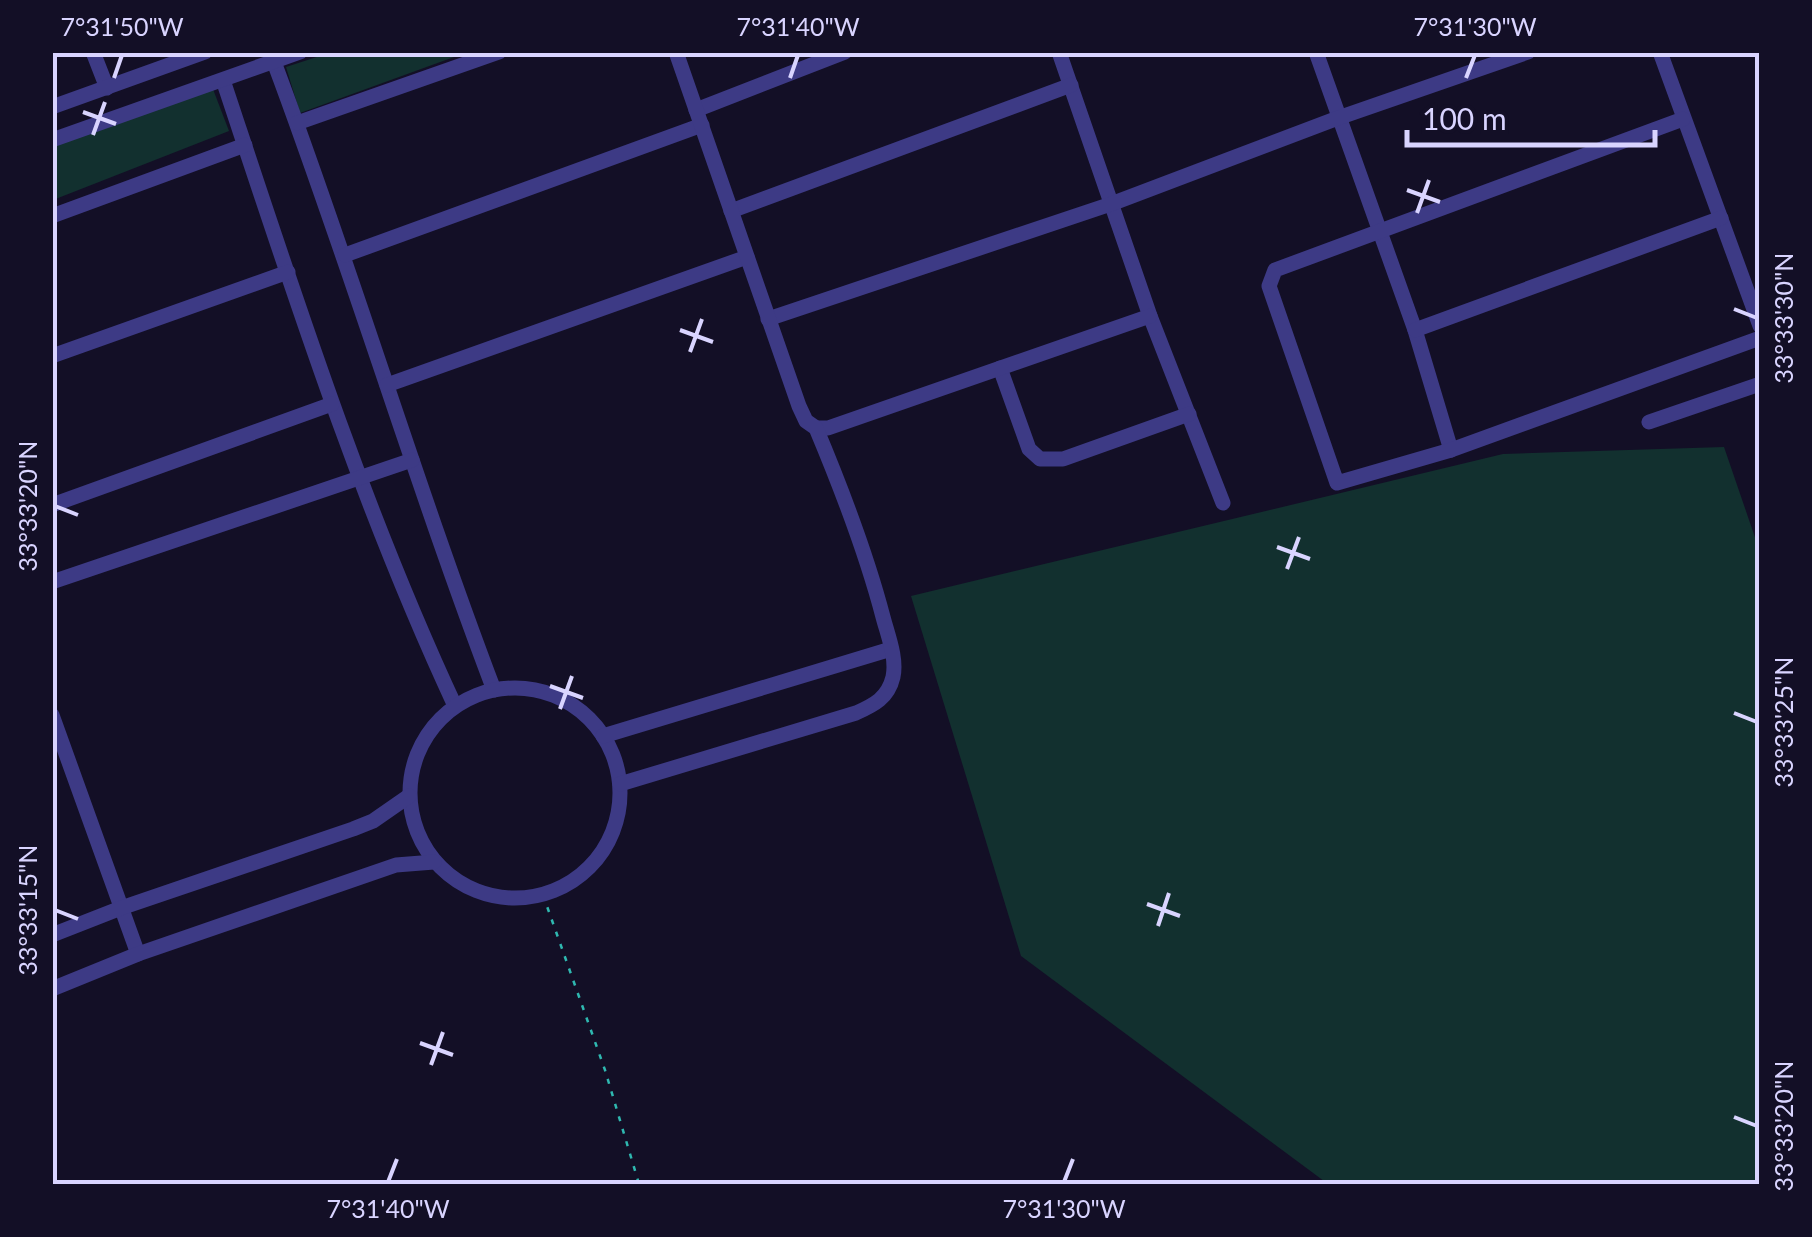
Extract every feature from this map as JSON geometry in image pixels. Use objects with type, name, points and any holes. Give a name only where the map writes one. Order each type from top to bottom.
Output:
[{"type":"street","points":[[94,52],[107,88]]},
{"type":"street","points":[[52,107],[205,52]]},
{"type":"street","points":[[52,140],[300,52]]},
{"type":"street","points":[[297,123],[499,52]]},
{"type":"street","points":[[620,784],[856,713],[880,702],[888,690],[894,663],[872,574],[846,500],[816,428],[806,421],[799,406],[676,52]]},
{"type":"street","points":[[345,255],[699,117],[845,52]]},
{"type":"street","points":[[1059,52],[1150,316],[1223,503]]},
{"type":"street","points":[[1316,52],[1415,330],[1451,450]]},
{"type":"street","points":[[768,319],[1112,204],[1338,118],[1528,52]]},
{"type":"street","points":[[1660,52],[1760,326]]},
{"type":"street","points":[[274,62],[345,255],[412,460],[494,690]]},
{"type":"street","points":[[223,80],[332,404],[412,614],[455,706]]},
{"type":"street","points":[[731,210],[1070,86]]},
{"type":"street","points":[[1684,118],[1281,266],[1271,274],[1270,286],[1336,483],[1451,450],[1760,338]]},
{"type":"street","points":[[52,216],[245,145]]},
{"type":"street","points":[[1415,330],[1721,218]]},
{"type":"street","points":[[388,384],[746,257]]},
{"type":"street","points":[[52,356],[288,272]]},
{"type":"street","points":[[816,428],[828,428],[1150,316]]},
{"type":"street","points":[[1000,368],[1029,449],[1040,459],[1063,459],[1189,414]]},
{"type":"street","points":[[1649,422],[1760,384]]},
{"type":"street","points":[[52,506],[332,404]]},
{"type":"street","points":[[52,582],[412,460]]},
{"type":"street","points":[[603,736],[891,649]]},
{"type":"street","points":[[526,688],[556,696],[582,712],[603,736],[615,759],[620,784],[617,820],[602,854],[576,880],[543,895],[508,898],[473,890],[434,862],[413,820],[409,796],[412,770],[421,745],[435,724],[455,706],[494,690],[526,688]]},
{"type":"street","points":[[52,715],[138,954]]},
{"type":"street","points":[[52,935],[352,830],[373,821],[409,796]]},
{"type":"street","points":[[52,989],[138,954],[396,865],[434,862]]},
{"type":"path","points":[[543,895],[605,1070],[639,1184]]},
{"type":"green space","points":[[329,53],[465,53],[300,113],[286,67]]},
{"type":"green space","points":[[211,84],[229,131],[53,200],[53,145]]},
{"type":"green space","points":[[1724,447],[1760,552],[1759,1184],[1328,1184],[1021,956],[911,596],[1503,454]]}]
